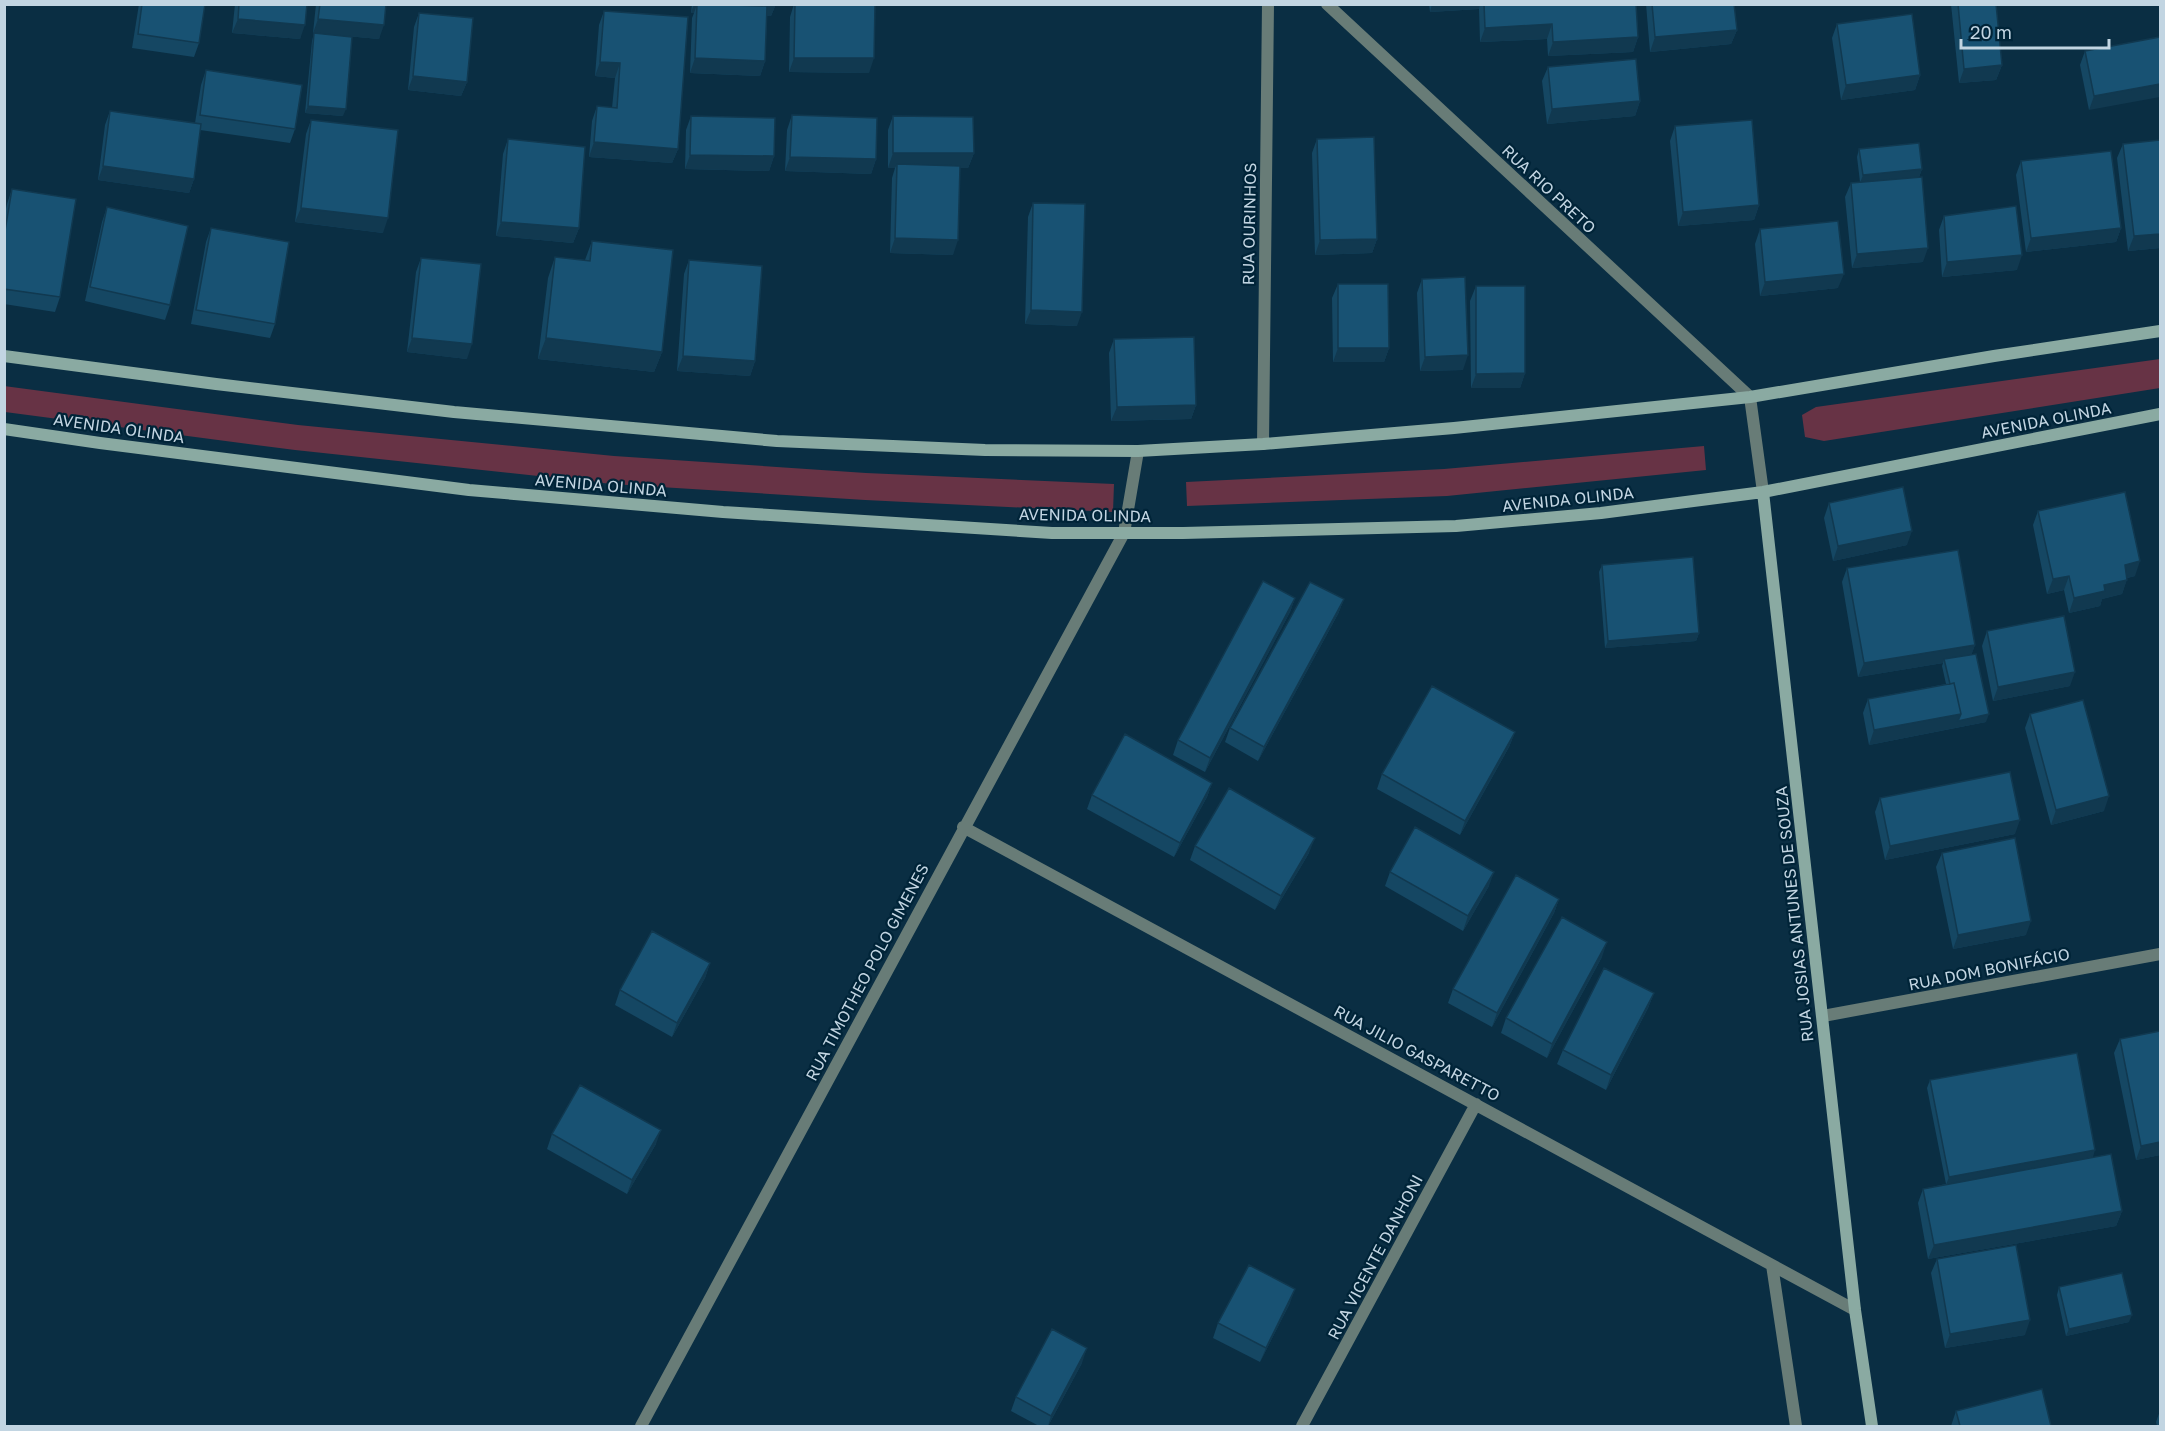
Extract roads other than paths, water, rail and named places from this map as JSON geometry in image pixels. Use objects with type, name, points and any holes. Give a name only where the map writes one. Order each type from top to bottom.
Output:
[{"type":"street","name":"RUA OURINHOS","points":[[1263,444],[1268,4]]},
{"type":"street","name":"RUA RIO PRETO","points":[[1327,4],[1749,397]]},
{"type":"street","points":[[4,356],[454,412],[777,441],[985,450],[1138,451],[1263,444],[1454,428],[1749,397],[2160,331]]},
{"type":"street","name":"RUA JOSIAS ANTUNES DE SOUZA","points":[[1749,397],[1763,492],[1855,1310],[1872,1426]]},
{"type":"street","name":"AVENIDA OLINDA","points":[[4,429],[469,490],[723,512],[1052,533],[1124,533],[1456,526],[1601,513],[1763,492],[2160,414]]},
{"type":"street","name":"RUA TIMOTHEO POLO GIMENES","points":[[641,1426],[1124,533],[1138,451]]},
{"type":"street","name":"RUA JILIO GASPARETTO","points":[[963,827],[1855,1310]]},
{"type":"street","name":"RUA DOM BONIFÁCIO","points":[[1823,1016],[2160,954]]},
{"type":"street","name":"RUA VICENTE DANHONI","points":[[1302,1426],[1476,1104]]},
{"type":"street","points":[[1772,1265],[1796,1426]]}]
